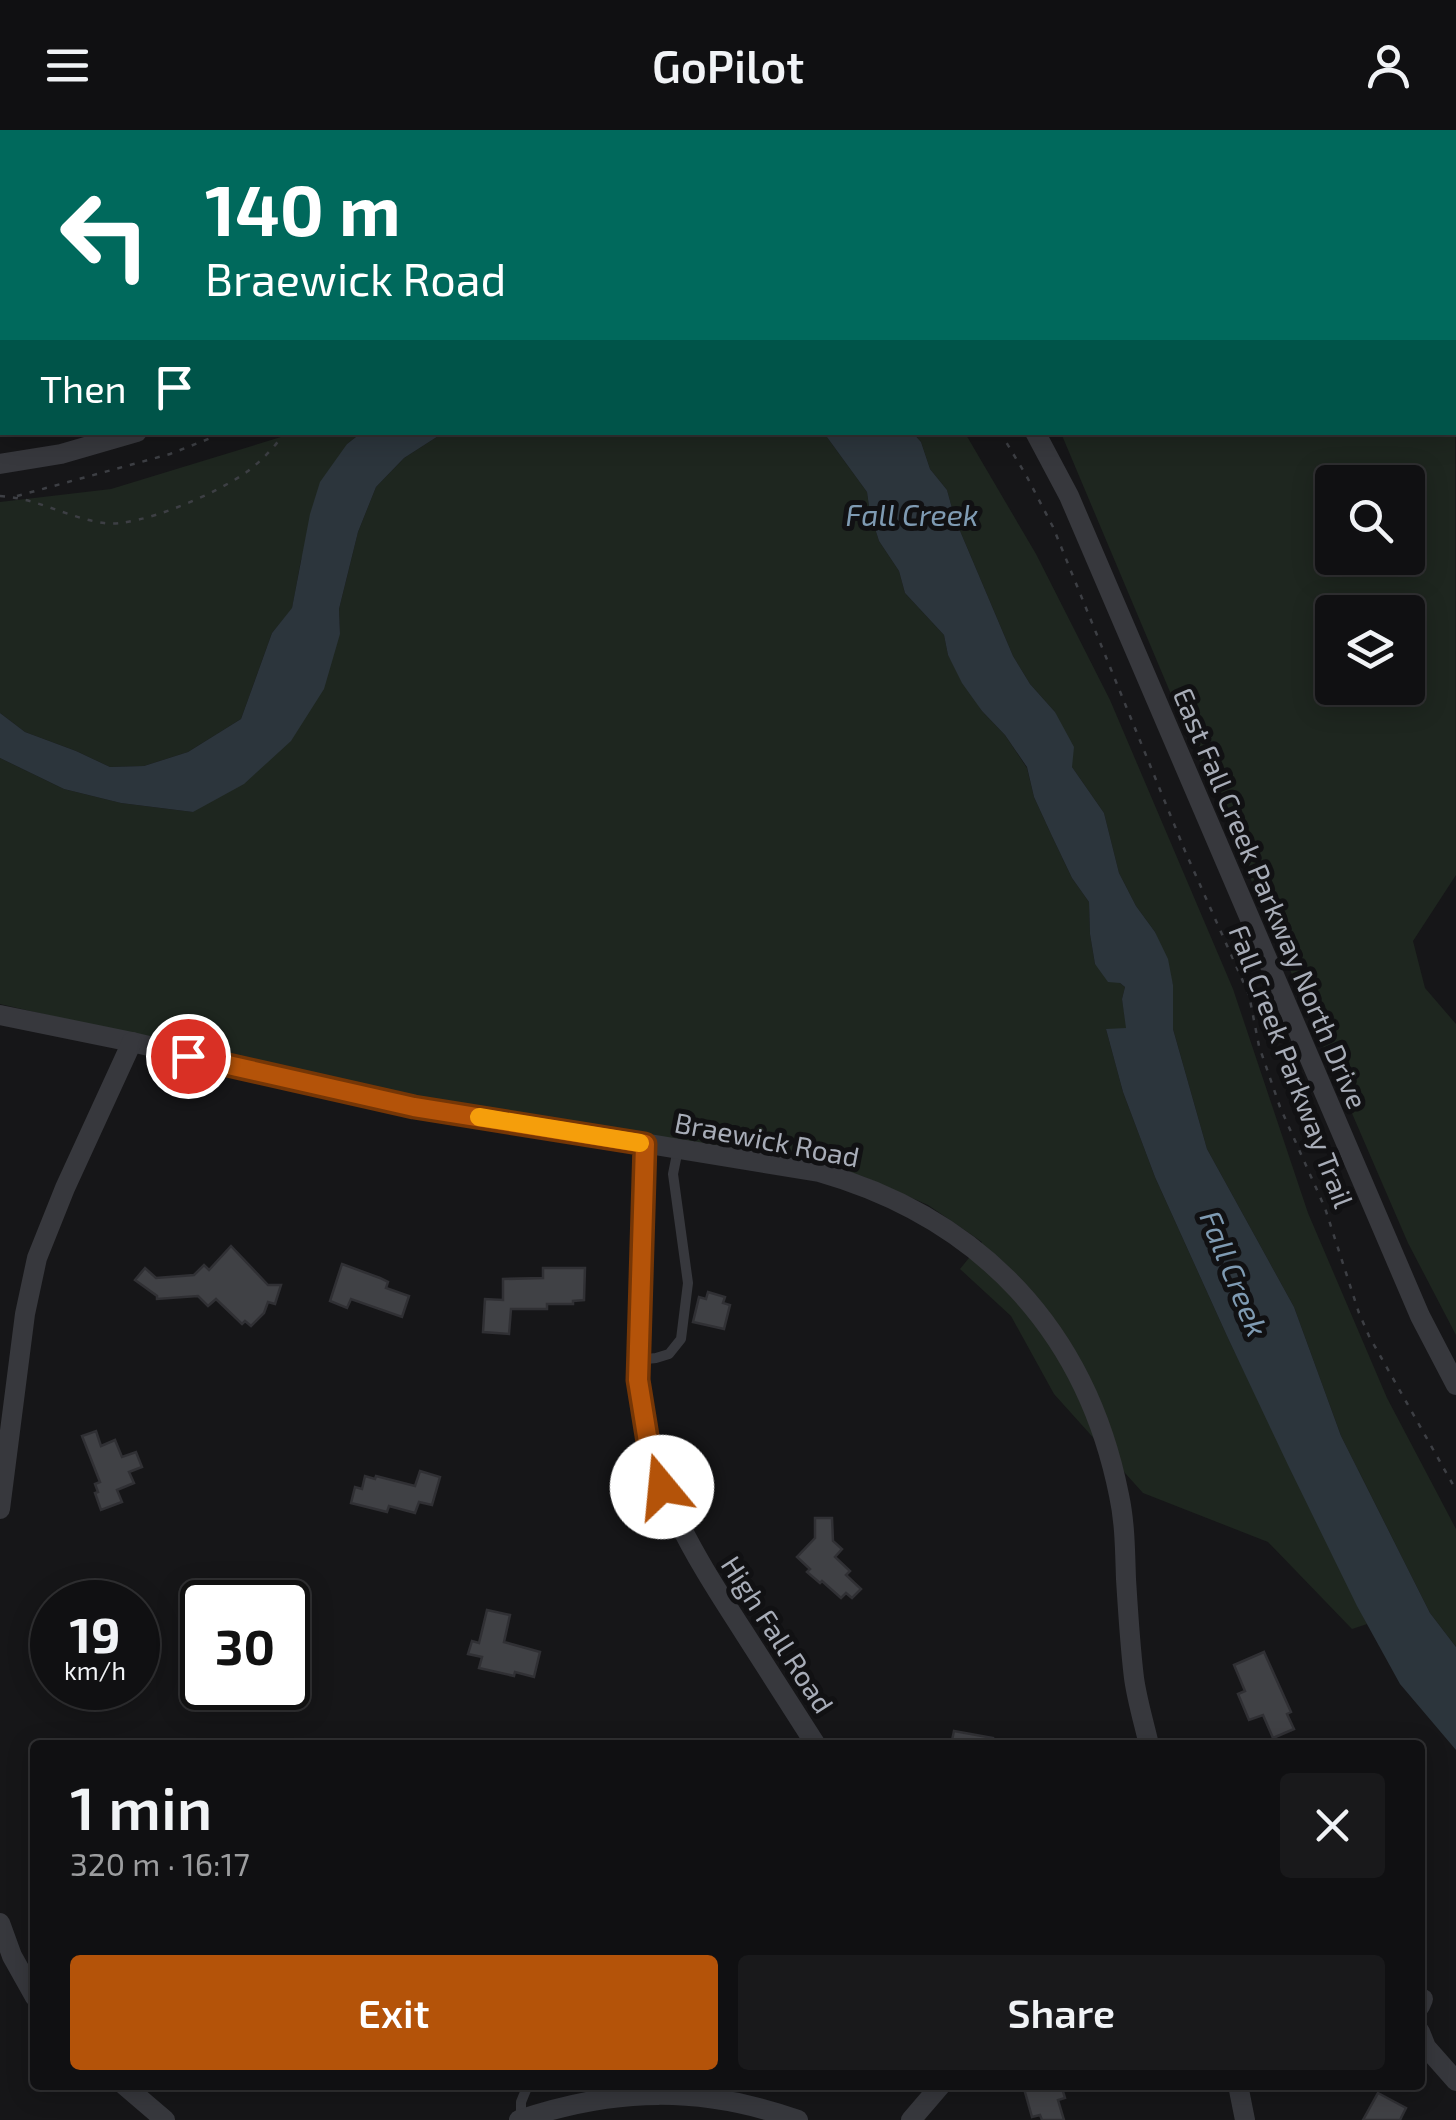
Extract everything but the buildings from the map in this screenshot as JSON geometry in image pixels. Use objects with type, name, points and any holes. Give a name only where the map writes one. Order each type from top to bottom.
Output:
[{"type":"street","points":[[0,464],[61,454],[127,435]]},
{"type":"street","name":"East Fall Creek Parkway North Drive","points":[[1037,435],[1069,496],[1420,1316],[1456,1385]]},
{"type":"street","name":"Braewick Road","points":[[0,1016],[56,1025],[368,1098],[819,1172],[899,1201],[940,1224],[1001,1272],[1042,1318],[1068,1358],[1101,1428],[1124,1521],[1134,1680],[1148,1740]]},
{"type":"street","points":[[0,1508],[25,1314],[37,1258],[132,1042]]},
{"type":"street","name":"High Fall Road","points":[[645,1144],[638,1380],[648,1442],[668,1502],[700,1564],[813,1740]]},
{"type":"street","points":[[0,1923],[12,1956],[30,1987]]},
{"type":"street","points":[[1425,2044],[1456,2081]]},
{"type":"street","points":[[130,2090],[165,2120]]},
{"type":"street","points":[[520,2120],[617,2090],[724,2099],[798,2120]]},
{"type":"street","points":[[911,2120],[937,2090]]},
{"type":"street","points":[[1239,2090],[1245,2120]]},
{"type":"lane","points":[[638,1360],[669,1354],[680,1340],[688,1283],[674,1195],[678,1149]]},
{"type":"lane","points":[[520,2120],[526,2090]]},
{"type":"path","points":[[14,497],[170,454],[219,435]]},
{"type":"path","points":[[0,496],[30,500],[109,524],[134,522],[234,481],[262,459],[283,435]]},
{"type":"path","name":"Fall Creek Parkway Trail","points":[[1002,435],[1053,526],[1202,893],[1236,962],[1280,1106],[1325,1208],[1359,1313],[1456,1490]]},
{"type":"shaded area","points":[[287,435],[358,435],[347,444],[301,560],[292,609],[272,633],[241,719],[188,752],[144,766],[110,767],[25,732],[0,713],[0,502],[111,489]]},
{"type":"shaded area","points":[[440,435],[825,435],[867,492],[879,541],[899,571],[905,593],[944,635],[948,655],[982,711],[1005,735],[1027,768],[1034,797],[1051,834],[1072,878],[1089,902],[1095,964],[1125,987],[1122,999],[1127,1029],[1106,1029],[1123,1092],[1155,1177],[1227,1336],[1367,1624],[1352,1629],[1268,1542],[1143,1493],[1054,1394],[1011,1316],[960,1269],[982,1242],[928,1205],[862,1176],[330,1081],[0,1004],[0,758],[64,789],[121,803],[193,812],[340,634],[339,609],[358,532],[376,487],[404,458]]},
{"type":"shaded area","points":[[915,435],[966,435],[1036,554],[1110,700],[1233,989],[1308,1213],[1387,1398],[1456,1529],[1456,1647],[1430,1613],[1341,1436],[1294,1307],[1207,1149],[1173,1029],[1173,985],[1155,932],[1119,873],[1104,813],[1072,767],[1055,712],[1030,684],[1013,656],[955,519],[947,490],[930,469]]},
{"type":"shaded area","points":[[1062,435],[1455,435],[1456,875],[1413,941],[1425,988],[1456,1024],[1456,1335],[1408,1243]]},
{"type":"water","points":[[358,435],[440,435],[404,458],[376,487],[358,532],[339,609],[340,634],[324,689],[291,741],[244,784],[193,812],[121,803],[64,789],[0,758],[0,713],[25,732],[110,767],[144,766],[188,752],[241,719],[272,633],[292,608],[320,482],[347,444]]},
{"type":"water","name":"Fall Creek","points":[[825,435],[915,435],[930,469],[947,490],[955,519],[1013,656],[1030,684],[1055,712],[1074,747],[1072,767],[1104,813],[1119,873],[1168,959],[1173,985],[1173,1029],[1207,1149],[1294,1307],[1341,1436],[1430,1613],[1456,1647],[1456,1750],[1400,1684],[1357,1606],[1227,1336],[1155,1177],[1123,1092],[1106,1029],[1126,1028],[1122,999],[1125,987],[1108,982],[1095,964],[1089,902],[1072,878],[1034,797],[1027,767],[962,683],[948,655],[944,635],[905,593],[899,571],[879,541],[867,492]]},
{"type":"slow traffic","points":[[479,1117],[640,1143]]},
{"type":"route","points":[[188,1056],[414,1107],[645,1144],[637,1364],[648,1442],[662,1487]]}]
